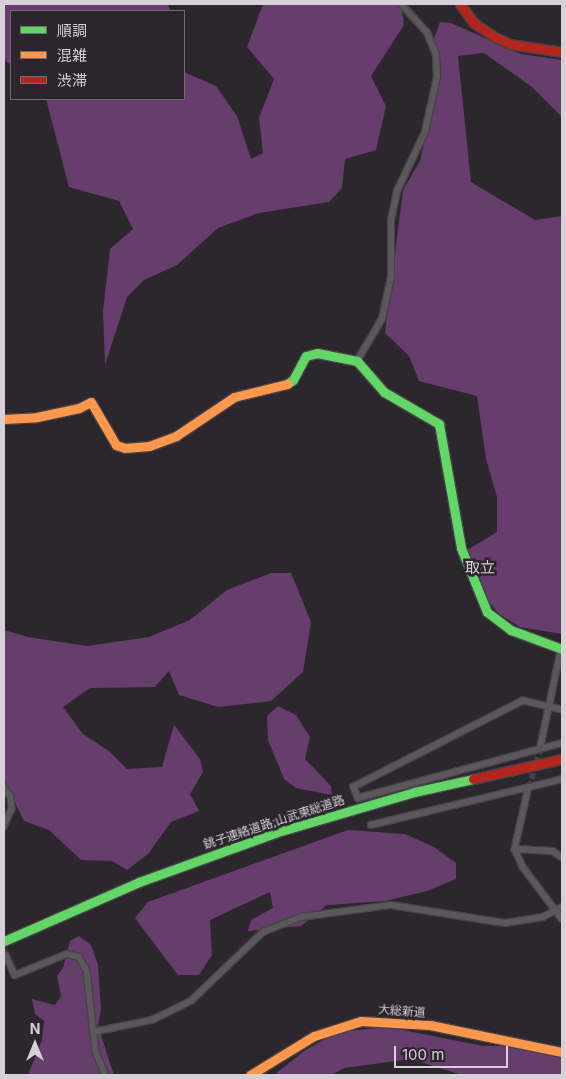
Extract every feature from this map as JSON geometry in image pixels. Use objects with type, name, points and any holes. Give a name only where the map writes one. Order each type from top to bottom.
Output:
[{"type":"main road","points":[[460,4],[474,23],[493,36],[510,44],[562,52]]},
{"type":"main road","points":[[4,419],[37,417],[79,408],[91,402],[108,436],[116,445],[125,448],[149,446],[176,436],[234,398],[281,388],[293,380],[306,356],[317,353],[358,361],[384,392],[439,424],[461,548],[471,578],[487,612],[510,630],[562,649]]},
{"type":"main road","name":"銚子連絡道路;山武東総道路","points":[[4,942],[140,882],[281,831],[414,792],[562,759]]},
{"type":"main road","name":"大総新道","points":[[250,1075],[314,1036],[361,1021],[430,1026],[562,1052]]},
{"type":"street","points":[[358,361],[382,319],[391,277],[391,220],[397,191],[425,132],[437,78],[436,55],[428,33],[401,4]]},
{"type":"street","points":[[540,748],[562,649]]},
{"type":"street","points":[[562,710],[523,701],[354,787],[358,798],[540,748],[562,744]]},
{"type":"street","points":[[371,825],[562,779]]},
{"type":"street","points":[[529,787],[515,849],[523,867],[562,919]]},
{"type":"street","points":[[4,788],[11,797],[12,809],[4,827]]},
{"type":"street","points":[[515,849],[553,850],[562,857]]},
{"type":"street","points":[[93,1032],[152,1020],[191,1001],[263,932],[301,917],[391,905],[505,922],[557,913],[562,907]]},
{"type":"street","points":[[6,954],[15,975],[67,954],[79,957],[87,971],[91,991],[96,1052],[106,1075]]},
{"type":"shaded area","points":[[4,4],[168,4],[170,10],[10,10],[10,64],[4,60]]},
{"type":"shaded area","points":[[263,4],[401,4],[404,25],[371,76],[386,106],[376,150],[345,159],[342,188],[329,202],[259,213],[218,228],[177,265],[144,280],[127,297],[105,365],[103,311],[110,249],[133,229],[119,201],[69,187],[46,100],[185,100],[185,72],[216,86],[237,116],[251,159],[263,153],[259,118],[274,79],[247,47]]},
{"type":"shaded area","points":[[440,22],[451,23],[521,54],[562,60],[562,117],[532,87],[484,53],[458,56],[471,182],[535,220],[562,216],[562,634],[520,627],[499,614],[481,592],[467,550],[497,532],[497,497],[486,459],[477,396],[419,381],[409,356],[385,333],[403,190],[420,161],[434,100],[432,44]]},
{"type":"shaded area","points":[[271,573],[291,573],[311,622],[303,672],[271,701],[218,707],[179,695],[169,671],[155,687],[90,688],[63,707],[83,734],[109,751],[127,769],[162,767],[174,725],[200,759],[203,772],[190,794],[199,811],[171,822],[148,854],[127,870],[112,861],[81,860],[49,830],[24,821],[4,780],[4,630],[28,637],[87,646],[149,637],[190,620],[227,590]]},
{"type":"shaded area","points":[[278,706],[296,715],[310,737],[305,759],[331,786],[332,795],[296,788],[284,779],[268,740],[267,716]]},
{"type":"shaded area","points":[[348,830],[405,834],[434,847],[456,863],[456,879],[427,891],[385,901],[327,905],[301,926],[248,931],[251,920],[273,908],[270,892],[210,920],[212,955],[199,975],[178,975],[135,918],[148,902]]},
{"type":"shaded area","points":[[79,936],[91,945],[98,965],[101,1010],[98,1026],[114,1075],[28,1075],[42,1040],[44,1021],[35,1014],[32,999],[55,1005],[61,996],[57,976],[63,968],[70,941]]},
{"type":"shaded area","points":[[388,1027],[483,1046],[562,1046],[562,1075],[462,1075],[411,1059],[344,1068],[332,1075],[274,1075],[304,1051],[338,1032]]},
{"type":"tunnel","points":[[529,787],[540,748]]},
{"type":"tunnel","points":[[4,950],[6,955]]},
{"type":"traffic: fast","points":[[287,384],[293,380],[306,356],[317,353],[357,361],[384,392],[439,424],[461,548],[487,612],[511,630],[562,649]]},
{"type":"traffic: fast","points":[[4,941],[139,882],[281,831],[414,792],[473,779]]},
{"type":"traffic: slow","points":[[4,419],[37,417],[79,408],[91,402],[116,445],[125,448],[149,446],[176,436],[234,397],[287,384]]},
{"type":"traffic: slow","points":[[250,1075],[314,1036],[361,1021],[430,1025],[562,1052]]},
{"type":"traffic: jam","points":[[460,4],[474,23],[493,36],[510,44],[562,52]]},
{"type":"traffic: jam","points":[[473,779],[562,759]]},
{"type":"district","name":"取立","points":[[480,568]]}]
